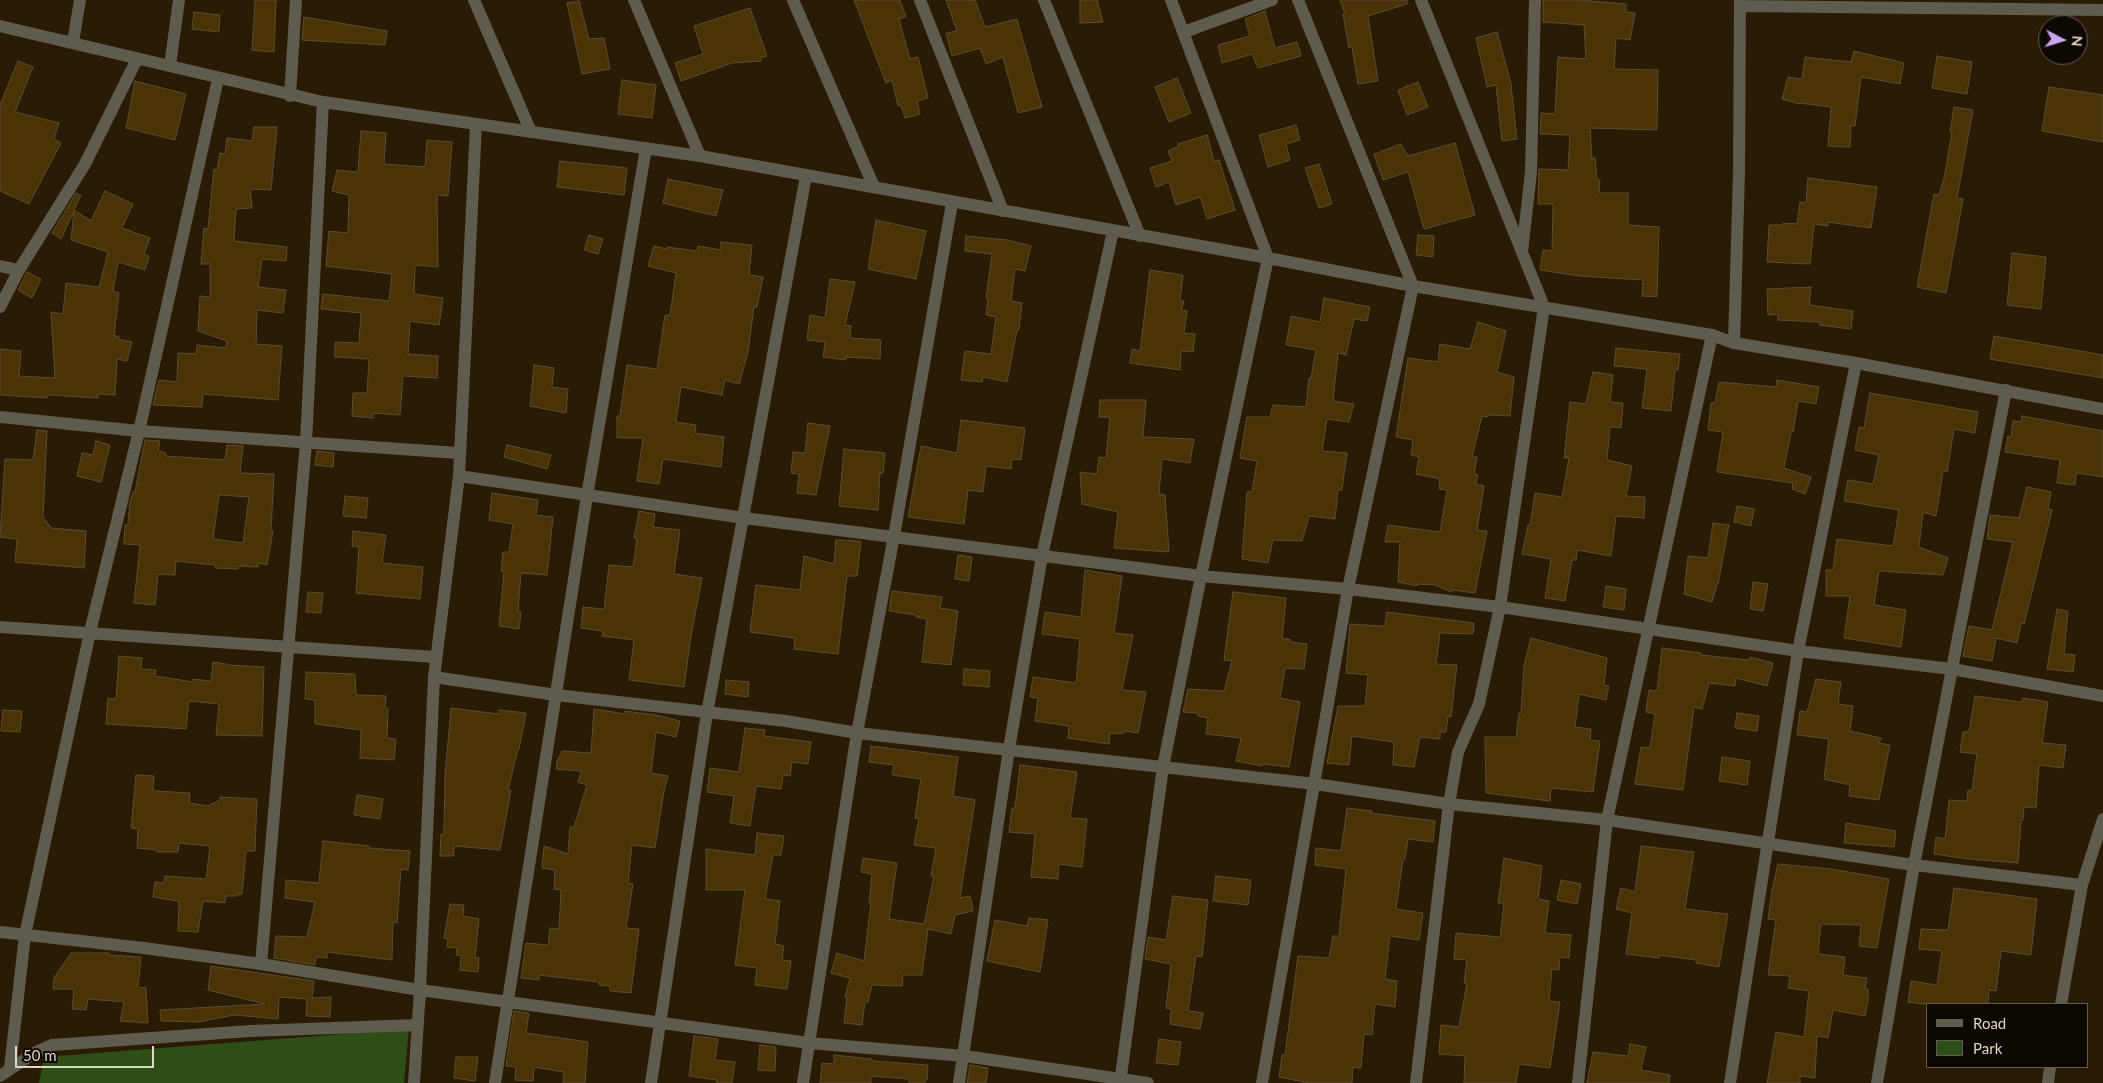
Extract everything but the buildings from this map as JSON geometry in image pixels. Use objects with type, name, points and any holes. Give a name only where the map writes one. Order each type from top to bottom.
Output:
[{"type":"street","points":[[73,42],[80,0]]},
{"type":"street","points":[[170,66],[179,0]]},
{"type":"street","points":[[290,96],[296,0]]},
{"type":"street","points":[[474,0],[531,132]]},
{"type":"street","points":[[634,0],[700,156]]},
{"type":"street","points":[[794,0],[874,187]]},
{"type":"street","points":[[920,0],[1003,211]]},
{"type":"street","points":[[1044,0],[1140,236]]},
{"type":"street","points":[[1121,1081],[1164,767],[1201,576],[1268,258],[1171,0]]},
{"type":"street","points":[[1184,32],[1272,0]]},
{"type":"street","points":[[1262,1083],[1348,589],[1414,286],[1298,0]]},
{"type":"street","points":[[1416,1083],[1449,804],[1458,752],[1479,704],[1500,607],[1544,307],[1421,0]]},
{"type":"street","points":[[1522,254],[1531,172],[1535,0]]},
{"type":"street","points":[[1734,344],[1739,173],[1740,3],[2087,5],[2103,10]]},
{"type":"street","points":[[0,26],[73,42],[290,96],[700,156],[1414,286],[1712,335],[1734,344],[1856,363],[2103,409]]},
{"type":"street","points":[[0,307],[19,270],[85,164],[137,59]]},
{"type":"street","points":[[5,1072],[24,935],[90,632],[139,430],[218,79]]},
{"type":"street","points":[[261,964],[306,442],[324,102]]},
{"type":"street","points":[[414,1083],[435,657],[459,476],[476,124]]},
{"type":"street","points":[[495,1083],[587,496],[646,148]]},
{"type":"street","points":[[651,1083],[707,713],[806,176]]},
{"type":"street","points":[[803,1083],[857,733],[894,536],[952,203]]},
{"type":"street","points":[[959,1083],[965,1056],[1009,749],[1042,556],[1113,231]]},
{"type":"street","points":[[0,266],[19,270]]},
{"type":"street","points":[[1578,1083],[1607,820],[1712,335]]},
{"type":"street","points":[[1730,1083],[1798,651],[1856,363]]},
{"type":"street","points":[[1878,1083],[1914,865],[2006,390]]},
{"type":"street","points":[[0,417],[139,430],[459,453]]},
{"type":"street","points":[[459,476],[744,518],[1042,556],[1201,576],[1348,589],[1500,607],[1798,651],[1952,669],[2103,696]]},
{"type":"street","points":[[0,627],[435,657]]},
{"type":"street","points":[[434,678],[556,695],[786,721],[857,733],[1315,784],[1449,804],[1607,820],[1914,865],[2082,885]]},
{"type":"street","points":[[2061,1003],[2082,885],[2103,819]]},
{"type":"street","points":[[0,932],[144,948],[261,964],[420,990],[810,1043],[965,1056],[1121,1081],[1148,1083]]},
{"type":"street","points":[[5,1072],[36,1052],[52,1045],[223,1032],[418,1025]]},
{"type":"street","points":[[2048,1083],[2050,1068]]},
{"type":"green space","points":[[409,1029],[404,1083],[39,1083],[44,1057]]}]
